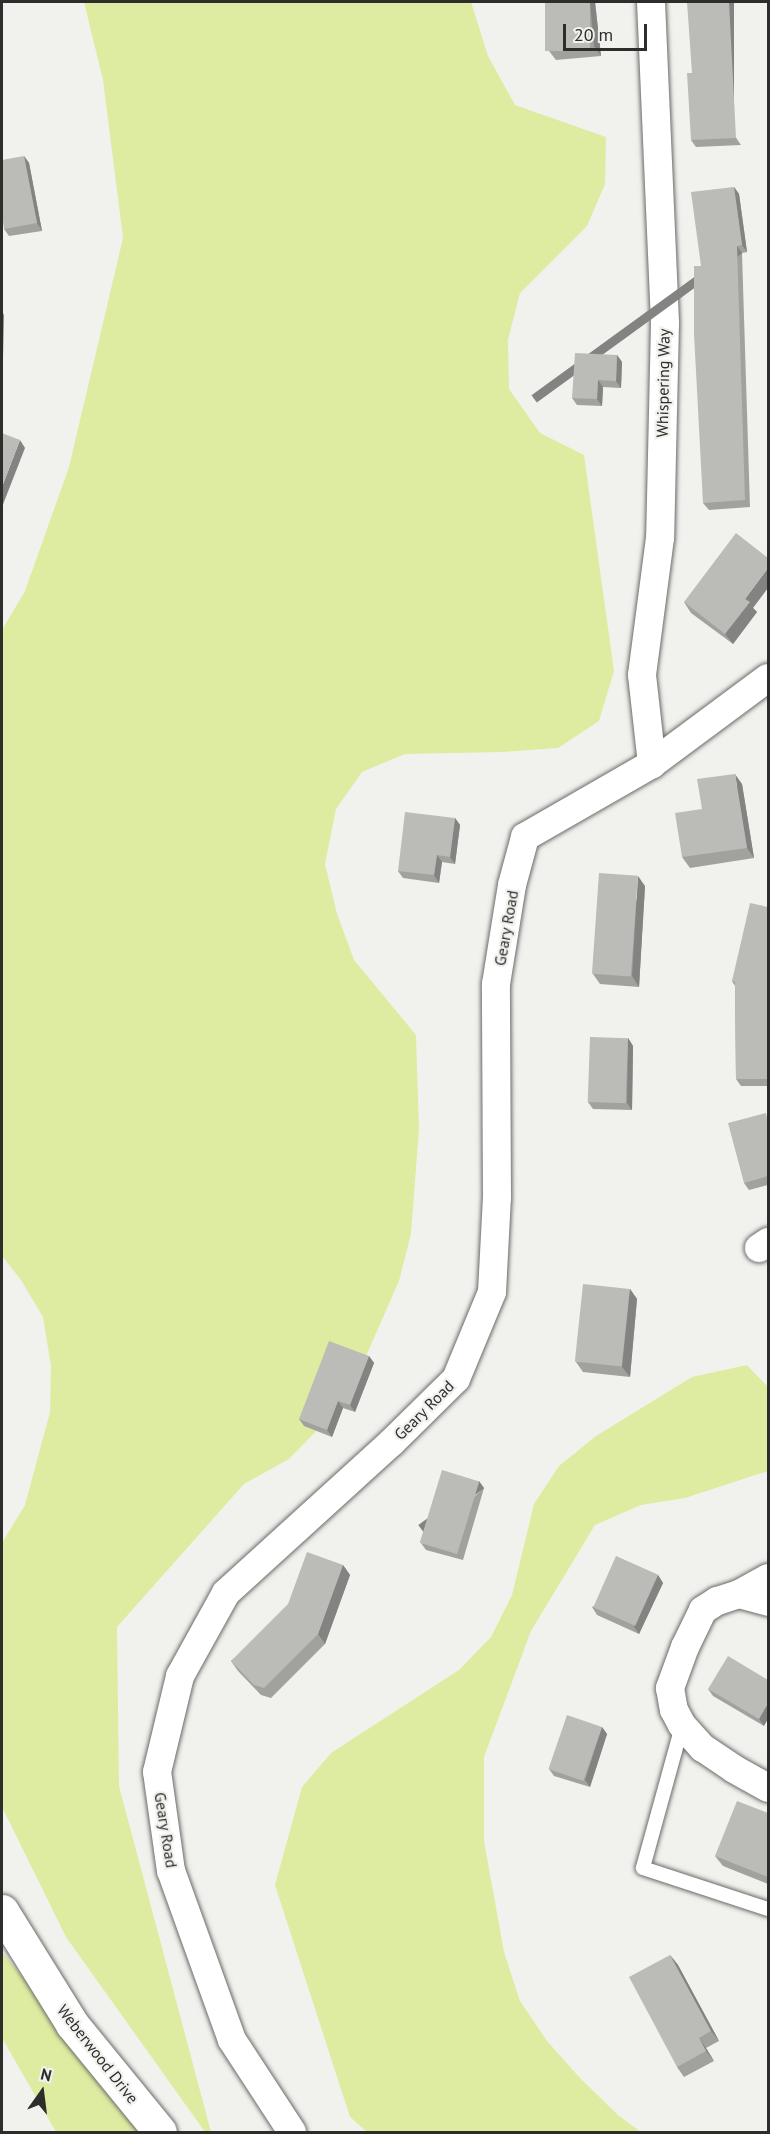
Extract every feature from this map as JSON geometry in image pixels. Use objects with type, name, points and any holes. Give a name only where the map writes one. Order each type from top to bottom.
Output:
[{"type":"street","name":"Whispering Way","points":[[651,2],[665,324],[660,538],[642,675],[652,764]]},
{"type":"street","name":"Geary Road","points":[[292,2133],[232,2040],[171,1871],[157,1772],[180,1676],[226,1593],[391,1443],[456,1379],[492,1292],[497,1198],[496,984],[512,885],[525,837],[652,764],[768,678]]},
{"type":"street","points":[[768,1578],[739,1594],[717,1601],[703,1610],[685,1647],[670,1688],[674,1710],[682,1725],[703,1748],[768,1788]]},
{"type":"street","points":[[739,1594],[768,1602]]},
{"type":"street","name":"Weberwood Drive","points":[[2,1911],[72,2024],[160,2133]]},
{"type":"lane","points":[[682,1725],[643,1868],[768,1909]]},
{"type":"green space","points":[[84,2],[471,2],[488,56],[515,105],[606,137],[605,184],[587,226],[520,293],[508,340],[509,389],[540,433],[584,455],[614,671],[599,721],[558,748],[502,752],[405,754],[362,772],[336,809],[325,864],[337,914],[354,960],[416,1035],[419,1129],[411,1234],[399,1281],[356,1379],[328,1419],[289,1459],[244,1484],[117,1627],[119,1786],[211,2132],[205,2132],[66,1937],[2,1807],[2,1543],[25,1505],[50,1412],[51,1366],[43,1317],[21,1280],[2,1256],[2,630],[25,591],[69,467],[123,238],[103,80]]},
{"type":"green space","points":[[747,1365],[768,1387],[768,1471],[685,1498],[641,1505],[595,1525],[531,1631],[484,1757],[484,1841],[504,1952],[520,2001],[547,2041],[580,2078],[619,2116],[641,2132],[367,2132],[350,2117],[275,1885],[302,1787],[331,1753],[459,1670],[491,1637],[512,1595],[534,1504],[559,1466],[596,1436],[692,1377]]},
{"type":"green space","points":[[2,1952],[151,2132],[56,2132],[2,2038]]},
{"type":"building","points":[[545,2],[590,2],[590,51],[545,51]]},
{"type":"building","points":[[687,2],[729,2],[736,138],[691,140],[687,73],[692,73]]},
{"type":"building","points":[[24,156],[37,223],[4,229],[2,160]]},
{"type":"building","points":[[734,187],[742,245],[737,246],[745,500],[703,503],[694,334],[694,266],[701,266],[691,192]]},
{"type":"building","points":[[575,353],[617,355],[616,381],[598,380],[597,399],[572,398]]},
{"type":"building","points":[[2,433],[20,440],[2,487]]},
{"type":"building","points":[[736,533],[768,558],[768,568],[745,599],[750,602],[725,634],[684,602]]},
{"type":"building","points":[[735,774],[747,848],[682,857],[675,813],[702,809],[697,779]]},
{"type":"building","points":[[405,812],[455,818],[450,857],[437,855],[434,875],[398,871]]},
{"type":"building","points":[[599,873],[638,876],[631,976],[592,974]]},
{"type":"building","points":[[750,903],[768,907],[768,1079],[736,1079],[735,982],[732,981]]},
{"type":"building","points":[[590,1037],[628,1038],[626,1103],[588,1102]]},
{"type":"building","points":[[766,1113],[768,1176],[744,1183],[728,1123]]},
{"type":"building","points":[[583,1284],[630,1289],[622,1366],[575,1362]]},
{"type":"building","points":[[329,1341],[369,1356],[350,1405],[338,1401],[327,1430],[299,1419]]},
{"type":"building","points":[[442,1470],[479,1481],[457,1554],[420,1543]]},
{"type":"building","points":[[307,1552],[343,1565],[318,1634],[264,1688],[254,1685],[231,1661],[288,1604]]},
{"type":"building","points":[[616,1556],[658,1575],[635,1626],[593,1607]]},
{"type":"building","points":[[728,1656],[768,1680],[768,1703],[759,1719],[708,1689]]},
{"type":"building","points":[[567,1715],[602,1727],[583,1781],[548,1769]]},
{"type":"building","points":[[737,1801],[768,1813],[768,1877],[715,1856]]},
{"type":"building","points":[[670,1955],[711,2031],[699,2038],[706,2051],[677,2067],[629,1977]]}]
